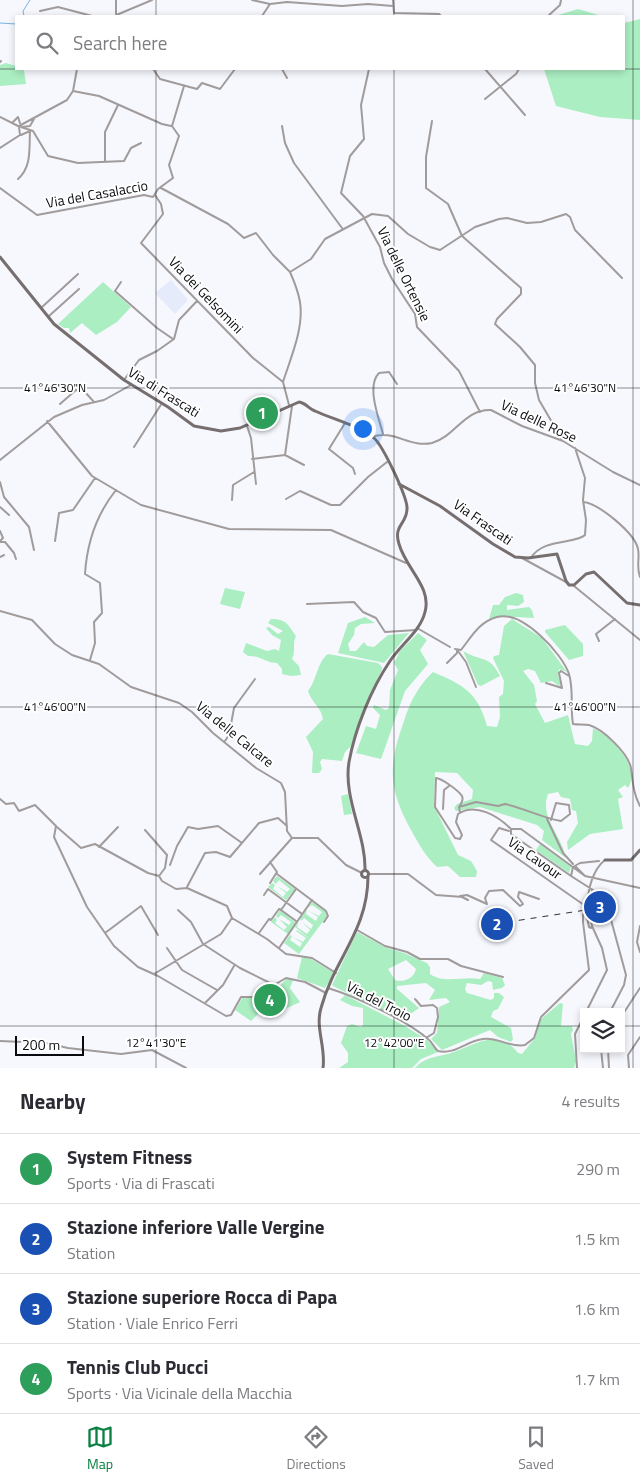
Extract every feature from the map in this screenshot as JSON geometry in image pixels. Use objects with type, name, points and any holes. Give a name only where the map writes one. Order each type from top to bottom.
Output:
[{"type":"main road","name":"Via di Frascati","points":[[0,258],[47,317],[88,354],[131,385],[162,403],[198,428],[226,431],[247,426],[290,405]]},
{"type":"main road","points":[[290,405],[303,402],[315,411],[345,423],[372,438],[399,484],[408,509],[398,528],[397,538],[406,563],[427,596],[425,614],[417,629],[396,652],[384,670],[361,722],[350,759],[350,787],[368,885],[363,915],[327,990],[319,1017],[324,1049],[323,1068]]},
{"type":"main road","name":"Via Frascati","points":[[399,484],[440,506],[493,544],[522,558],[557,554],[566,582]]},
{"type":"main road","points":[[566,582],[573,585],[587,573],[594,572],[627,603],[640,605]]},
{"type":"main road","points":[[605,860],[631,860],[637,856],[640,850]]},
{"type":"street","points":[[116,0],[117,15],[138,8],[152,0]]},
{"type":"street","points":[[252,0],[270,4],[287,2],[344,6],[364,4],[393,6]]},
{"type":"street","points":[[393,0],[393,15],[440,15]]},
{"type":"street","points":[[549,15],[560,5],[561,0]]},
{"type":"street","points":[[263,15],[270,4]]},
{"type":"street","points":[[40,11],[58,7],[88,15]]},
{"type":"street","points":[[21,126],[30,126],[34,120],[65,102],[73,91],[77,70]]},
{"type":"street","points":[[154,70],[158,77],[198,89],[203,83],[220,89],[234,70]]},
{"type":"street","points":[[283,70],[288,78]]},
{"type":"street","name":"Via delle Ortensie","points":[[369,70],[362,102],[364,138],[350,156],[340,192],[363,216],[380,248],[389,274],[415,314],[417,327],[459,370],[480,412]]},
{"type":"street","points":[[486,70],[526,115]]},
{"type":"street","points":[[485,99],[518,70]]},
{"type":"street","points":[[73,91],[97,96],[150,117],[161,124],[172,126],[184,86]]},
{"type":"street","points":[[105,161],[105,131],[118,105]]},
{"type":"street","points":[[0,117],[31,131],[49,157],[77,163],[126,160],[131,148],[141,143]]},
{"type":"street","points":[[12,122],[18,117],[21,126],[20,135]]},
{"type":"street","points":[[432,121],[427,153],[426,187],[448,204],[462,236],[521,288],[520,294],[497,319],[496,325],[520,347],[535,365],[535,384],[539,401],[564,441]]},
{"type":"street","name":"Via del Casalaccio","points":[[0,188],[38,215],[155,195],[160,187],[174,178],[169,165],[179,136],[172,126]]},
{"type":"street","points":[[282,126],[285,143],[292,161],[342,229]]},
{"type":"street","points":[[20,130],[31,131]]},
{"type":"street","points":[[0,148],[20,135],[31,131]]},
{"type":"street","points":[[18,179],[24,173],[28,162],[31,131]]},
{"type":"street","points":[[160,187],[173,196],[228,224],[244,238],[247,239],[256,233],[272,254],[290,272],[299,298],[300,315],[295,344],[283,382],[290,405],[285,455]]},
{"type":"street","name":"Via dei Gelsomini","points":[[155,195],[162,205],[163,214],[141,243],[253,358],[283,382]]},
{"type":"street","points":[[290,272],[311,259],[325,239],[363,216],[374,213],[387,216],[396,221],[408,234],[436,250],[445,249],[475,227],[500,219],[507,218],[527,223],[541,222],[557,215],[567,214],[576,232],[622,278]]},
{"type":"street","points":[[41,308],[78,274]]},
{"type":"street","points":[[120,282],[115,291],[157,328],[174,338]]},
{"type":"street","points":[[47,317],[80,288]]},
{"type":"street","points":[[124,380],[139,360],[158,351],[174,338],[178,321],[197,301]]},
{"type":"street","points":[[372,438],[384,434],[374,403],[376,376],[380,373],[390,372],[397,384]]},
{"type":"street","points":[[0,460],[47,421],[66,411],[106,399],[131,385]]},
{"type":"street","points":[[60,404],[76,390],[85,392],[94,402]]},
{"type":"street","points":[[134,446],[162,403]]},
{"type":"street","points":[[289,415],[290,405]]},
{"type":"street","name":"Via delle Rose","points":[[384,434],[413,443],[431,443],[447,436],[466,418],[480,412],[493,410],[522,426],[564,441],[613,472],[640,485]]},
{"type":"street","points":[[47,421],[77,460],[94,478],[141,505],[228,528],[330,530],[406,563]]},
{"type":"street","points":[[345,423],[329,449],[353,468],[355,474]]},
{"type":"street","points":[[247,426],[251,438],[256,484]]},
{"type":"street","points":[[531,558],[535,552],[552,544],[584,537],[587,522],[583,502],[584,477],[575,448]]},
{"type":"street","points":[[252,459],[285,455],[304,466]]},
{"type":"street","points":[[286,500],[300,491],[331,505],[340,505],[368,477],[387,462]]},
{"type":"street","points":[[232,500],[233,485],[243,477],[254,472]]},
{"type":"street","points":[[55,541],[60,513],[73,510],[94,478]]},
{"type":"street","points":[[0,482],[4,497],[28,526],[34,550]]},
{"type":"street","points":[[90,660],[95,644],[94,622],[102,613],[103,601],[100,583],[85,574],[88,549],[98,518],[116,490]]},
{"type":"street","points":[[583,502],[589,503],[608,513],[614,521],[626,529],[638,548],[636,566],[640,577]]},
{"type":"street","points":[[0,507],[9,515]]},
{"type":"street","points":[[0,531],[3,537],[0,541],[5,542],[14,553],[16,559]]},
{"type":"street","points":[[0,557],[4,555]]},
{"type":"street","points":[[522,558],[566,582]]},
{"type":"street","points":[[573,585],[640,640]]},
{"type":"street","points":[[307,604],[354,602],[358,604],[363,612],[376,618],[385,632],[417,629],[450,647]]},
{"type":"street","name":"Via delle Calcare","points":[[0,611],[32,620],[64,651],[75,657],[90,660],[104,666],[131,687],[182,704],[255,767],[275,778],[282,785],[285,794],[287,826],[292,838]]},
{"type":"street","points":[[456,650],[462,649],[479,627],[497,617],[510,618],[522,623],[546,640],[562,660],[570,676],[573,724],[592,726],[606,734],[617,745],[630,766],[632,787],[640,806]]},
{"type":"street","points":[[599,641],[596,634],[615,620]]},
{"type":"street","points":[[447,663],[458,654],[456,650]]},
{"type":"street","points":[[456,650],[466,662],[476,687]]},
{"type":"street","points":[[546,683],[561,688],[559,673],[563,672],[570,676]]},
{"type":"street","points":[[225,741],[229,735],[234,706],[255,680]]},
{"type":"street","points":[[435,778],[441,778],[462,797],[459,807],[460,812],[456,820],[462,835],[458,839],[445,825],[435,804],[435,778]]},
{"type":"street","points":[[443,809],[444,790],[448,786]]},
{"type":"street","points":[[0,799],[6,804],[14,803],[19,811],[35,805],[81,848],[93,843],[148,873],[159,876],[164,882],[177,890],[187,888],[227,906],[232,918],[259,933],[289,955],[313,958],[336,973]]},
{"type":"street","points":[[459,807],[476,802],[498,806],[505,804],[538,813],[552,820],[562,821],[570,814],[570,805],[556,803],[552,820]]},
{"type":"street","points":[[460,812],[472,809],[481,810],[591,889],[607,904],[610,921],[626,973],[624,985],[612,1008]]},
{"type":"street","points":[[187,888],[204,853],[216,852],[229,858],[263,821],[277,818],[287,826]]},
{"type":"street","points":[[547,818],[563,853],[573,864]]},
{"type":"street","points":[[170,865],[176,846],[188,827],[198,829],[218,826],[242,843]]},
{"type":"street","points":[[57,827],[53,836],[58,849],[73,873],[87,907],[112,944],[127,958],[205,1003],[217,990],[234,965]]},
{"type":"street","points":[[99,847],[118,828]]},
{"type":"street","name":"Via Cavour","points":[[510,830],[499,828],[492,840],[583,905],[588,905]]},
{"type":"street","points":[[510,830],[520,829],[585,876],[640,888]]},
{"type":"street","points":[[145,830],[166,856],[165,867],[159,876]]},
{"type":"street","points":[[260,874],[292,838],[312,836],[319,838],[344,864],[366,874],[408,874],[436,895],[467,895],[487,904],[485,898],[490,891],[502,890],[520,906],[523,904],[518,897],[520,892],[539,899]]},
{"type":"street","points":[[571,876],[575,867],[580,863],[605,860]]},
{"type":"street","points":[[588,1008],[607,970],[602,948],[592,926],[588,905],[588,894],[593,878],[605,860]]},
{"type":"street","points":[[270,862],[277,870],[270,883]]},
{"type":"street","points":[[276,874],[326,911],[328,916],[324,922]]},
{"type":"street","points":[[264,895],[268,889],[302,914]]},
{"type":"street","points":[[259,933],[269,919],[271,920],[279,909],[281,910],[296,889]]},
{"type":"street","points":[[591,889],[597,901],[601,902]]},
{"type":"street","points":[[462,896],[468,900]]},
{"type":"street","points":[[279,948],[312,900]]},
{"type":"street","points":[[594,906],[597,901]]},
{"type":"street","points":[[105,933],[142,906],[158,935]]},
{"type":"street","points":[[178,910],[191,922],[203,944],[234,965],[274,985]]},
{"type":"street","points":[[281,910],[296,921]]},
{"type":"street","name":"Via del Troio","points":[[205,1003],[228,1016],[241,997],[254,997],[272,989],[274,985],[289,978],[354,998],[426,1038],[436,1050],[443,1052],[453,1051],[484,1039],[498,1040],[517,1046],[530,1042],[535,1035],[540,1018],[589,970],[584,933],[584,913],[587,914],[589,927],[592,926]]},
{"type":"street","points":[[154,974],[221,934],[232,918]]},
{"type":"street","points":[[640,926],[637,943],[640,952]]},
{"type":"street","points":[[357,930],[384,946],[408,952],[422,960],[448,959],[462,966],[503,977]]},
{"type":"street","points":[[167,948],[184,971],[217,990]]},
{"type":"street","points":[[625,1011],[640,988]]},
{"type":"street","points":[[415,999],[421,1006],[436,1007],[438,1016],[435,1032],[426,1038]]},
{"type":"street","points":[[577,1068],[575,1034],[580,1024]]},
{"type":"street","points":[[629,1068],[628,1055],[640,1037]]},
{"type":"street","points":[[0,1041],[46,1043],[68,1048],[121,1054],[151,1050],[172,1058],[186,1068]]},
{"type":"street","points":[[601,1053],[603,1068]]},
{"type":"street","points":[[608,1053],[609,1068]]},
{"type":"shaded area","points":[[171,280],[188,300],[175,314],[155,293]]},
{"type":"green space","points":[[578,9],[599,15],[558,15]]},
{"type":"green space","points":[[640,19],[640,120],[600,117],[556,106],[544,70],[625,70],[625,23]]},
{"type":"green space","points":[[6,63],[15,66],[15,70],[24,70],[26,84],[0,86],[0,65]]},
{"type":"green space","points":[[103,282],[131,307],[117,322],[96,335],[82,323],[70,333],[69,328],[64,328],[58,324]]},
{"type":"green space","points":[[225,588],[245,592],[240,609],[220,604]]},
{"type":"green space","points":[[516,593],[523,595],[524,602],[518,606],[507,605],[507,610],[529,607],[534,618],[500,616],[489,619],[493,605],[499,605],[505,597]]},
{"type":"green space","points":[[365,617],[375,623],[361,624],[355,628],[354,635],[348,644],[350,651],[356,651],[364,642],[367,646],[374,647],[388,635],[409,633],[384,663],[338,653],[348,623]]},
{"type":"green space","points":[[271,619],[284,621],[296,636],[292,659],[299,666],[301,675],[291,676],[282,674],[282,669],[277,663],[248,656],[243,652],[246,643],[267,651],[275,649],[279,651],[281,640],[272,635],[266,628],[269,627],[278,634],[283,631],[268,623]]},
{"type":"green space","points":[[512,619],[542,638],[567,672],[559,669],[558,676],[561,684],[559,686],[552,681],[541,683],[535,671],[528,669],[523,671],[534,685],[537,701],[535,704],[545,723],[568,715],[575,744],[588,746],[592,741],[593,728],[609,738],[620,750],[629,765],[631,781],[628,788],[625,785],[618,790],[623,797],[618,799],[623,829],[590,834],[568,850],[567,842],[578,823],[576,811],[572,810],[570,799],[561,797],[558,792],[548,794],[546,811],[566,858],[542,840],[544,831],[537,825],[480,807],[456,811],[454,808],[457,804],[472,799],[473,790],[457,773],[435,772],[434,806],[458,855],[471,861],[477,871],[476,877],[460,877],[448,866],[437,867],[433,863],[403,815],[394,789],[393,764],[395,751],[412,701],[423,683],[433,672],[453,681],[468,691],[479,705],[487,726],[497,727],[500,717],[499,697],[503,694],[504,681],[493,658],[499,655],[504,626]]},
{"type":"green space","points":[[565,625],[583,644],[583,656],[569,660],[545,632],[545,630]]},
{"type":"green space","points":[[418,633],[427,640],[420,650],[428,664],[405,691],[381,759],[356,753],[366,726],[376,729],[380,715],[373,708],[374,705],[386,710],[389,708],[390,690],[398,670],[394,663],[400,651]]},
{"type":"green space","points":[[463,651],[488,661],[500,676],[481,686],[478,685]]},
{"type":"green space","points":[[328,654],[378,663],[382,669],[364,709],[351,746],[345,752],[342,761],[322,759],[320,762],[322,769],[319,773],[312,773],[313,752],[306,737],[323,719],[308,691],[324,657]]},
{"type":"green space","points":[[348,794],[352,814],[344,815],[341,796]]},
{"type":"green space","points":[[540,844],[571,867],[569,873],[536,850]]},
{"type":"green space","points":[[277,876],[295,889],[286,900],[268,887],[272,883],[275,885],[273,889],[283,897],[286,893],[277,886],[287,892],[290,889],[279,880],[276,884],[273,881]]},
{"type":"green space","points":[[312,902],[325,911],[327,916],[310,939],[295,927],[299,922],[297,927],[307,934],[310,930],[302,922],[311,929],[313,925],[304,918],[301,921],[300,919],[307,909],[306,914],[316,921],[318,917],[309,911],[319,916],[322,912],[312,905],[308,908]]},
{"type":"green space","points":[[280,910],[296,923],[288,934],[271,922],[275,917],[277,920],[275,923],[284,930],[287,927],[279,919],[289,925],[291,922],[281,915],[278,918],[276,916]]},
{"type":"green space","points":[[297,930],[310,939],[299,954],[284,943],[290,935],[292,936],[290,940],[300,947],[302,943],[293,937],[303,942],[306,938]]},
{"type":"green space","points":[[357,932],[387,948],[427,963],[430,967],[430,974],[441,979],[480,979],[484,973],[502,978],[505,985],[502,988],[493,990],[492,982],[488,981],[481,985],[467,983],[465,989],[467,993],[491,1000],[494,998],[494,993],[499,993],[504,997],[498,1009],[493,1011],[491,1017],[511,1028],[513,1039],[511,1042],[498,1037],[490,1030],[442,1050],[431,1039],[437,1033],[439,1007],[450,1002],[446,998],[429,1000],[435,990],[426,983],[397,986],[397,989],[419,1008],[402,1020],[332,985]],"holes":[[[406,960],[416,969],[411,977],[402,981],[395,980],[388,969]]]},
{"type":"green space","points":[[302,957],[311,959],[334,973],[325,988],[297,978]]},
{"type":"green space","points":[[286,979],[293,980],[290,988],[300,1002],[279,1012],[265,1007],[251,1021],[235,1010],[243,997],[250,998],[277,989]]},
{"type":"green space","points":[[345,995],[405,1026],[427,1040],[438,1052],[421,1059],[412,1068],[339,1068],[348,1062],[348,1053],[341,1043],[347,1026],[352,1024],[361,1027],[363,1025],[363,1008],[352,1006],[340,1000]]},
{"type":"green space","points":[[560,1003],[563,1004],[561,1026],[572,1026],[573,1030],[571,1034],[576,1061],[574,1068],[415,1068],[428,1059],[487,1040],[503,1041],[522,1054],[535,1038],[540,1020]]},
{"type":"waterway","points":[[24,15],[23,11],[30,0]]},
{"type":"waterway","points":[[0,23],[15,24]]},
{"type":"railway","points":[[495,924],[599,908]]},
{"type":"place","name":"System Fitness","points":[[262,413]]},
{"type":"place","name":"Stazione superiore Rocca di Papa","points":[[600,907]]},
{"type":"place","name":"Stazione inferiore Valle Vergine","points":[[497,924]]},
{"type":"place","name":"Tennis Club Pucci","points":[[270,1000]]}]
